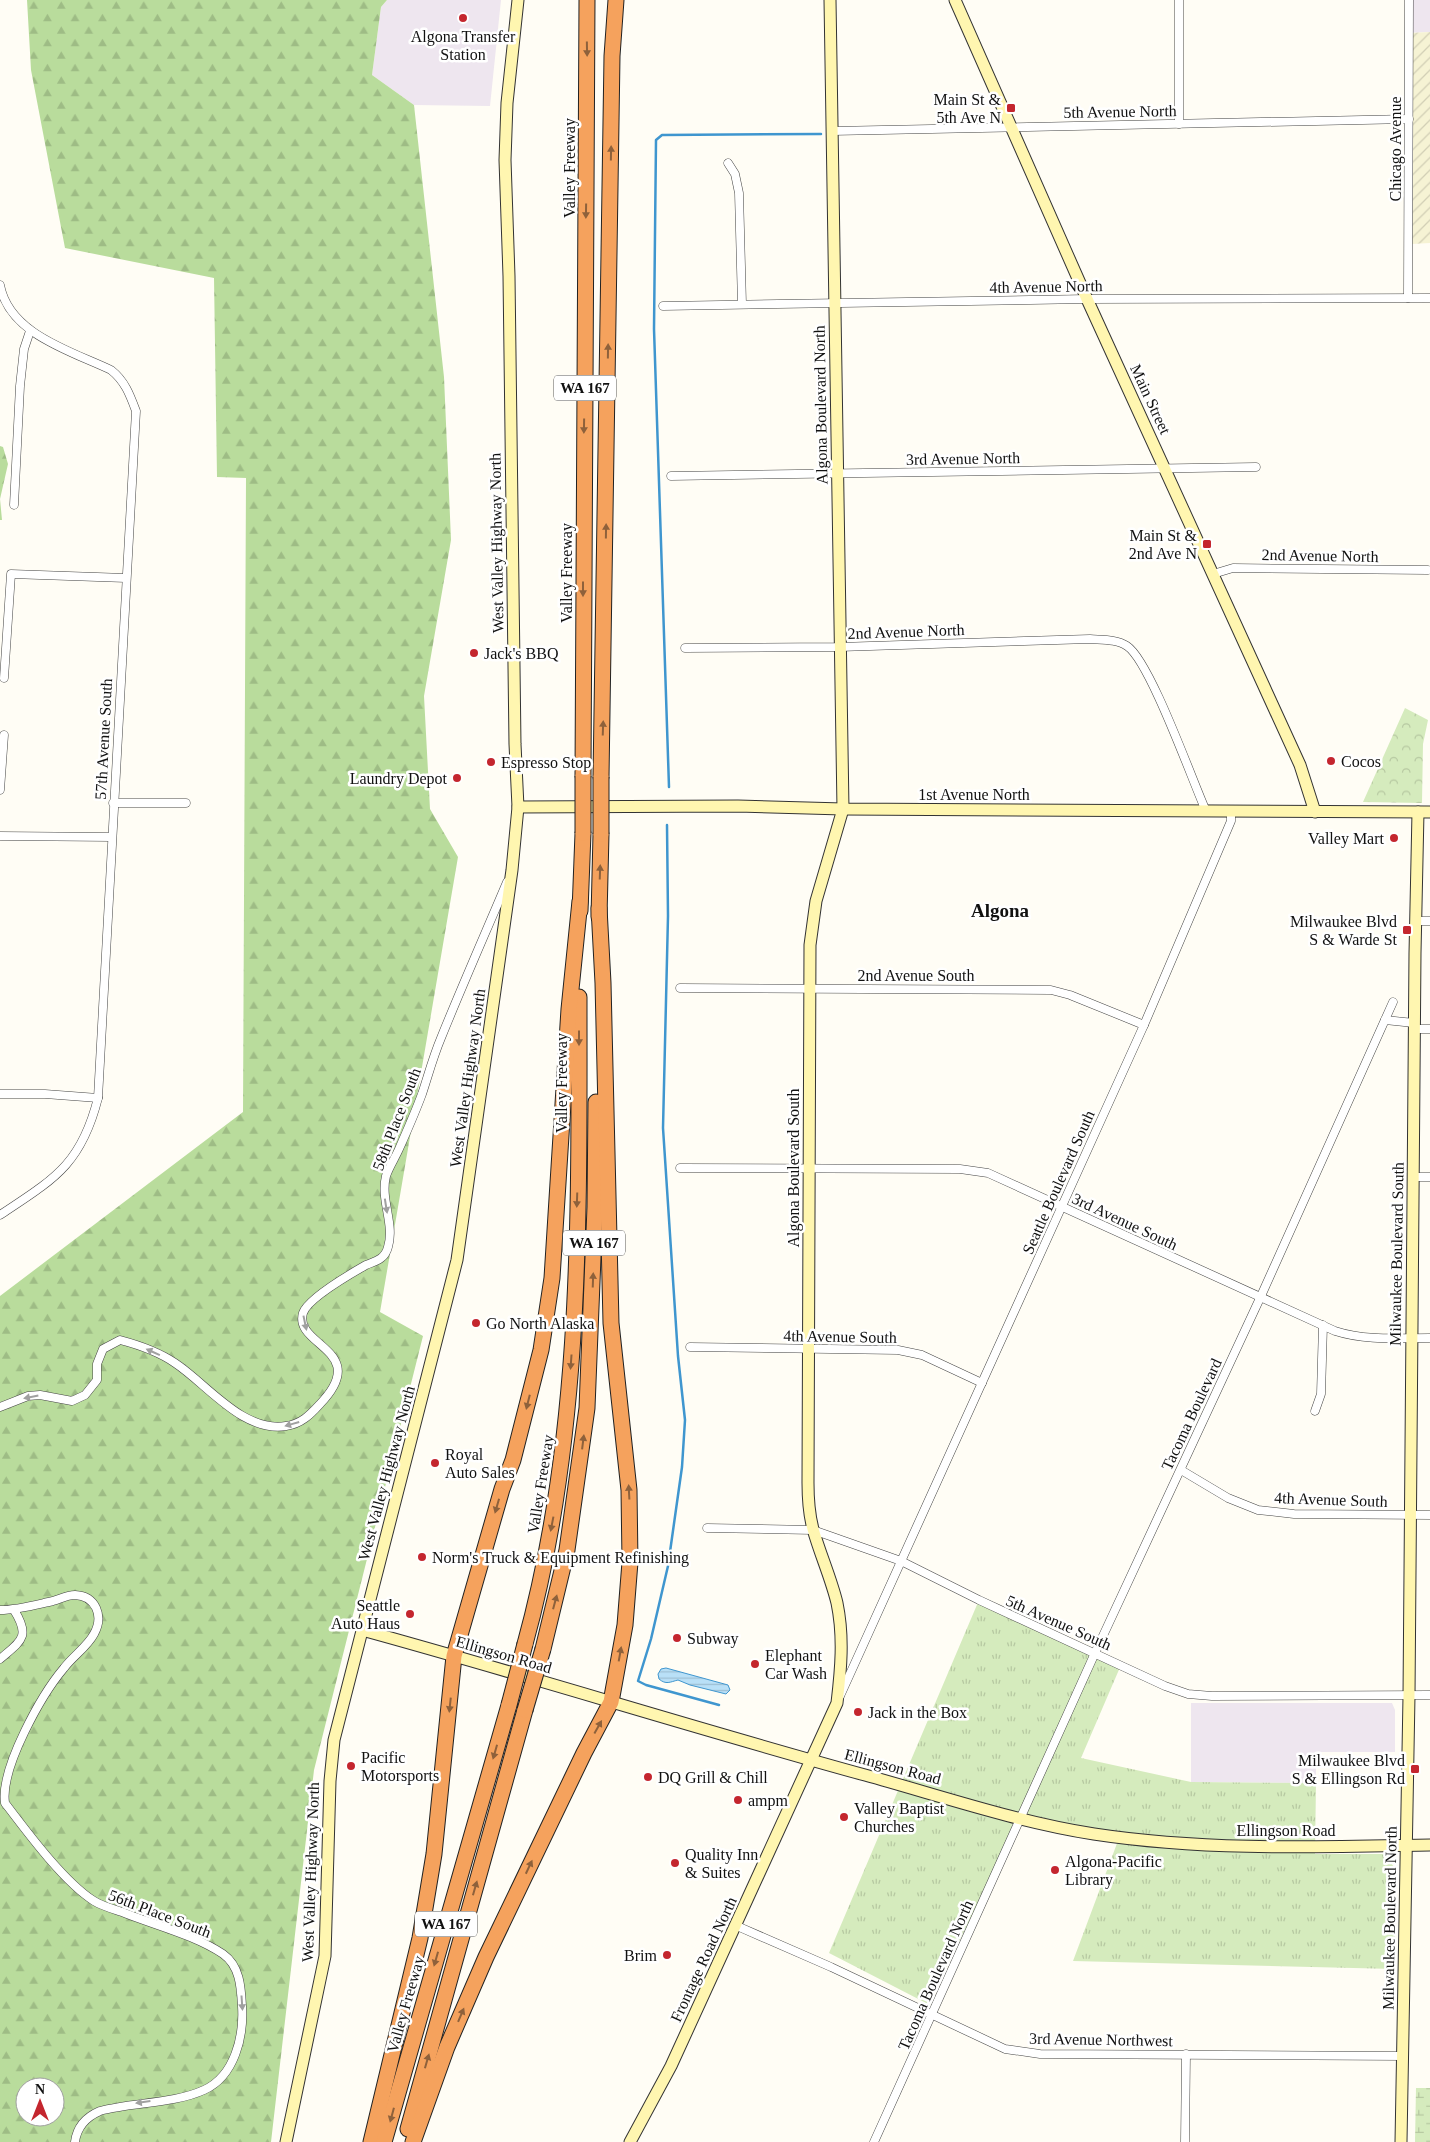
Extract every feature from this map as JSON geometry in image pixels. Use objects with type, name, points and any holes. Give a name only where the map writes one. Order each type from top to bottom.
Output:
[{"type":"highway","name":"Valley Freeway","points":[[384,2142],[509,1705],[540,1587],[555,1509],[570,1386],[578,1181],[580,901],[583,833],[587,0]]},
{"type":"highway","name":"WA 167","points":[[404,2142],[543,1649],[567,1550],[587,1408],[595,1207],[612,65],[616,0]]},
{"type":"highway","points":[[371,2142],[420,1938],[434,1854],[454,1656],[502,1489],[513,1460],[541,1350],[552,1278],[569,1009],[580,901]]},
{"type":"highway","points":[[413,2142],[447,2047],[486,1957],[575,1770],[611,1702],[625,1626],[630,1562],[630,1499],[611,1323],[603,983],[599,908]]},
{"type":"street","name":"West Valley Highway North","points":[[286,2142],[325,1956],[331,1763],[334,1740],[457,1260],[512,870],[518,807],[515,744],[509,276],[505,160],[507,103],[518,0]]},
{"type":"street","name":"Algona Boulevard North","points":[[830,0],[843,809]]},
{"type":"street","name":"Main Street","points":[[956,0],[1087,299],[1300,765],[1314,812]]},
{"type":"street","points":[[1179,0],[1180,124]]},
{"type":"street","name":"Chicago Avenue","points":[[1408,298],[1409,0]]},
{"type":"street","name":"5th Avenue North","points":[[832,131],[1012,126],[1409,120]]},
{"type":"street","points":[[728,163],[735,174],[739,193],[742,304]]},
{"type":"street","points":[[0,285],[4,302],[30,331],[24,349],[20,386],[14,505]]},
{"type":"street","name":"4th Avenue North","points":[[663,306],[1087,299],[1430,298]]},
{"type":"street","name":"57th Avenue South","points":[[0,1215],[47,1183],[67,1165],[89,1131],[98,1098],[136,411],[124,384],[111,370],[30,331]]},
{"type":"street","name":"3rd Avenue North","points":[[671,476],[1256,467]]},
{"type":"street","name":"2nd Avenue North","points":[[1213,574],[1233,568],[1428,570]]},
{"type":"street","points":[[4,678],[11,574],[126,578]]},
{"type":"street","name":"2nd Avenue North","points":[[685,648],[839,647],[1090,639],[1112,640],[1128,646],[1139,659],[1150,680],[1206,811]]},
{"type":"street","points":[[0,790],[4,735]]},
{"type":"street","points":[[113,804],[186,803]]},
{"type":"street","name":"1st Avenue North","points":[[518,807],[738,806],[843,809],[1424,812]]},
{"type":"street","name":"Algona Boulevard South","points":[[837,1703],[842,1658],[840,1621],[833,1588],[813,1530],[808,1503],[810,945],[815,909],[843,809]]},
{"type":"street","name":"Seattle Boulevard South","points":[[837,1703],[1144,1025],[1231,821],[1231,812]]},
{"type":"street","name":"Milwaukee Boulevard South","points":[[1408,1696],[1414,1026],[1416,921],[1424,812]]},
{"type":"street","points":[[0,836],[111,837]]},
{"type":"street","name":"58th Place South","points":[[0,1407],[28,1396],[40,1395],[72,1402],[85,1396],[97,1380],[97,1364],[103,1349],[120,1340],[135,1344],[172,1361],[191,1374],[213,1395],[241,1415],[266,1425],[283,1426],[299,1422],[309,1416],[329,1394],[338,1374],[337,1364],[325,1347],[307,1333],[303,1327],[303,1312],[314,1298],[384,1255],[388,1247],[390,1226],[385,1199],[386,1176],[422,1094],[440,1039],[512,870]]},
{"type":"street","points":[[1416,921],[1430,921]]},
{"type":"street","name":"2nd Avenue South","points":[[680,988],[1051,990],[1070,995],[1144,1025]]},
{"type":"street","name":"Tacoma Boulevard","points":[[1020,1818],[1094,1653],[1261,1296],[1393,1002]]},
{"type":"street","points":[[1385,1020],[1430,1029]]},
{"type":"street","points":[[0,1094],[45,1094],[98,1098]]},
{"type":"street","name":"3rd Avenue South","points":[[680,1168],[960,1168],[975,1170],[1002,1178],[1062,1207],[1348,1335],[1430,1338]]},
{"type":"street","points":[[1413,1177],[1430,1177]]},
{"type":"street","points":[[1315,1411],[1321,1394],[1323,1325]]},
{"type":"street","name":"4th Avenue South","points":[[690,1347],[886,1349],[911,1352],[982,1383]]},
{"type":"street","name":"4th Avenue South","points":[[1181,1470],[1228,1498],[1258,1510],[1294,1514],[1430,1515]]},
{"type":"street","name":"5th Avenue South","points":[[707,1528],[813,1530],[901,1561],[987,1604],[1165,1686],[1202,1696],[1430,1696]]},
{"type":"street","name":"56th Place South","points":[[0,1610],[14,1610],[75,1595],[91,1601],[97,1608],[99,1616],[94,1635],[49,1686],[12,1745],[2,1776],[1,1791],[3,1800],[68,1879],[94,1902],[212,1947],[228,1958],[235,1967],[240,1981],[242,2030],[237,2051],[219,2079],[204,2090],[179,2097],[125,2105],[100,2111],[82,2124],[76,2134],[75,2142]]},
{"type":"street","points":[[0,1660],[21,1641],[24,1634],[22,1624],[14,1610]]},
{"type":"street","name":"Ellingson Road","points":[[362,1630],[811,1760],[1020,1818],[1073,1830],[1119,1838],[1213,1847],[1430,1845]]},
{"type":"street","name":"Milwaukee Boulevard North","points":[[1401,2142],[1408,1696]]},
{"type":"street","name":"Frontage Road North","points":[[630,2142],[671,2066],[737,1926],[837,1703]]},
{"type":"street","name":"Tacoma Boulevard North","points":[[874,2142],[1020,1818]]},
{"type":"street","name":"3rd Avenue Northwest","points":[[737,1926],[1004,2049],[1017,2052],[1040,2054],[1403,2056]]},
{"type":"street","points":[[1185,2142],[1186,2054]]},
{"type":"shaded area","points":[[387,0],[501,0],[490,106],[414,105],[372,75],[381,7]]},
{"type":"shaded area","points":[[1409,0],[1430,0],[1430,32],[1409,33]]},
{"type":"shaded area","points":[[1430,32],[1430,243],[1412,244],[1409,33]]},
{"type":"shaded area","points":[[1191,1703],[1392,1703],[1395,1710],[1395,1752],[1316,1752],[1316,1783],[1191,1782]]},
{"type":"green space","points":[[27,0],[387,0],[381,7],[372,75],[414,105],[444,377],[451,540],[424,696],[430,809],[458,857],[380,1312],[423,1336],[314,1770],[271,2142],[0,2142],[0,1296],[243,1112],[246,478],[217,477],[214,278],[65,248],[31,70]]},
{"type":"green space","points":[[0,446],[3,447],[8,464],[0,499]]},
{"type":"green space","points":[[0,499],[2,520],[0,520]]},
{"type":"green space","points":[[1405,708],[1428,720],[1423,744],[1422,803],[1363,802]]},
{"type":"green space","points":[[979,1600],[1121,1665],[1081,1758],[1191,1782],[1316,1783],[1315,1854],[1383,1854],[1395,1869],[1395,1969],[1073,1961],[1119,1838],[1020,1819],[928,2004],[829,1953]]},
{"type":"green space","points":[[1416,2088],[1430,2088],[1430,2142],[1415,2142]]},
{"type":"water","points":[[666,1668],[728,1685],[730,1690],[726,1694],[678,1680],[664,1682],[659,1679],[658,1674],[661,1669]]},
{"type":"waterway","points":[[669,787],[654,329],[656,140],[662,135],[821,134]]},
{"type":"waterway","points":[[667,825],[668,916],[663,1128],[678,1356],[685,1420],[682,1467],[668,1566],[651,1639],[638,1681],[646,1685],[719,1705]]},
{"type":"place","name":"Algona Transfer Station","points":[[463,18]]},
{"type":"place","name":"Main St & 5th Ave N","points":[[1011,108]]},
{"type":"place","name":"Main St & 2nd Ave N","points":[[1207,544]]},
{"type":"place","name":"Jack's BBQ","points":[[474,653]]},
{"type":"place","name":"Cocos","points":[[1331,761]]},
{"type":"place","name":"Espresso Stop","points":[[491,762]]},
{"type":"place","name":"Laundry Depot","points":[[457,778]]},
{"type":"place","name":"Valley Mart","points":[[1394,838]]},
{"type":"place","name":"Milwaukee Blvd S & Warde St","points":[[1407,930]]},
{"type":"place","name":"Go North Alaska","points":[[476,1323]]},
{"type":"place","name":"Royal Auto Sales","points":[[435,1463]]},
{"type":"place","name":"Norm's Truck & Equipment Refinishing","points":[[422,1557]]},
{"type":"place","name":"Seattle Auto Haus","points":[[410,1614]]},
{"type":"place","name":"Subway","points":[[677,1638]]},
{"type":"place","name":"Elephant Car Wash","points":[[755,1664]]},
{"type":"place","name":"Jack in the Box","points":[[858,1712]]},
{"type":"place","name":"Pacific Motorsports","points":[[351,1766]]},
{"type":"place","name":"Milwaukee Blvd S & Ellingson Rd","points":[[1415,1769]]},
{"type":"place","name":"DQ Grill & Chill","points":[[648,1777]]},
{"type":"place","name":"ampm","points":[[738,1800]]},
{"type":"place","name":"Valley Baptist Churches","points":[[844,1817]]},
{"type":"place","name":"Quality Inn & Suites","points":[[675,1863]]},
{"type":"place","name":"Algona-Pacific Library","points":[[1055,1870]]},
{"type":"place","name":"Brim","points":[[667,1955]]},
{"type":"district","name":"Algona","points":[[1000,910]]}]
